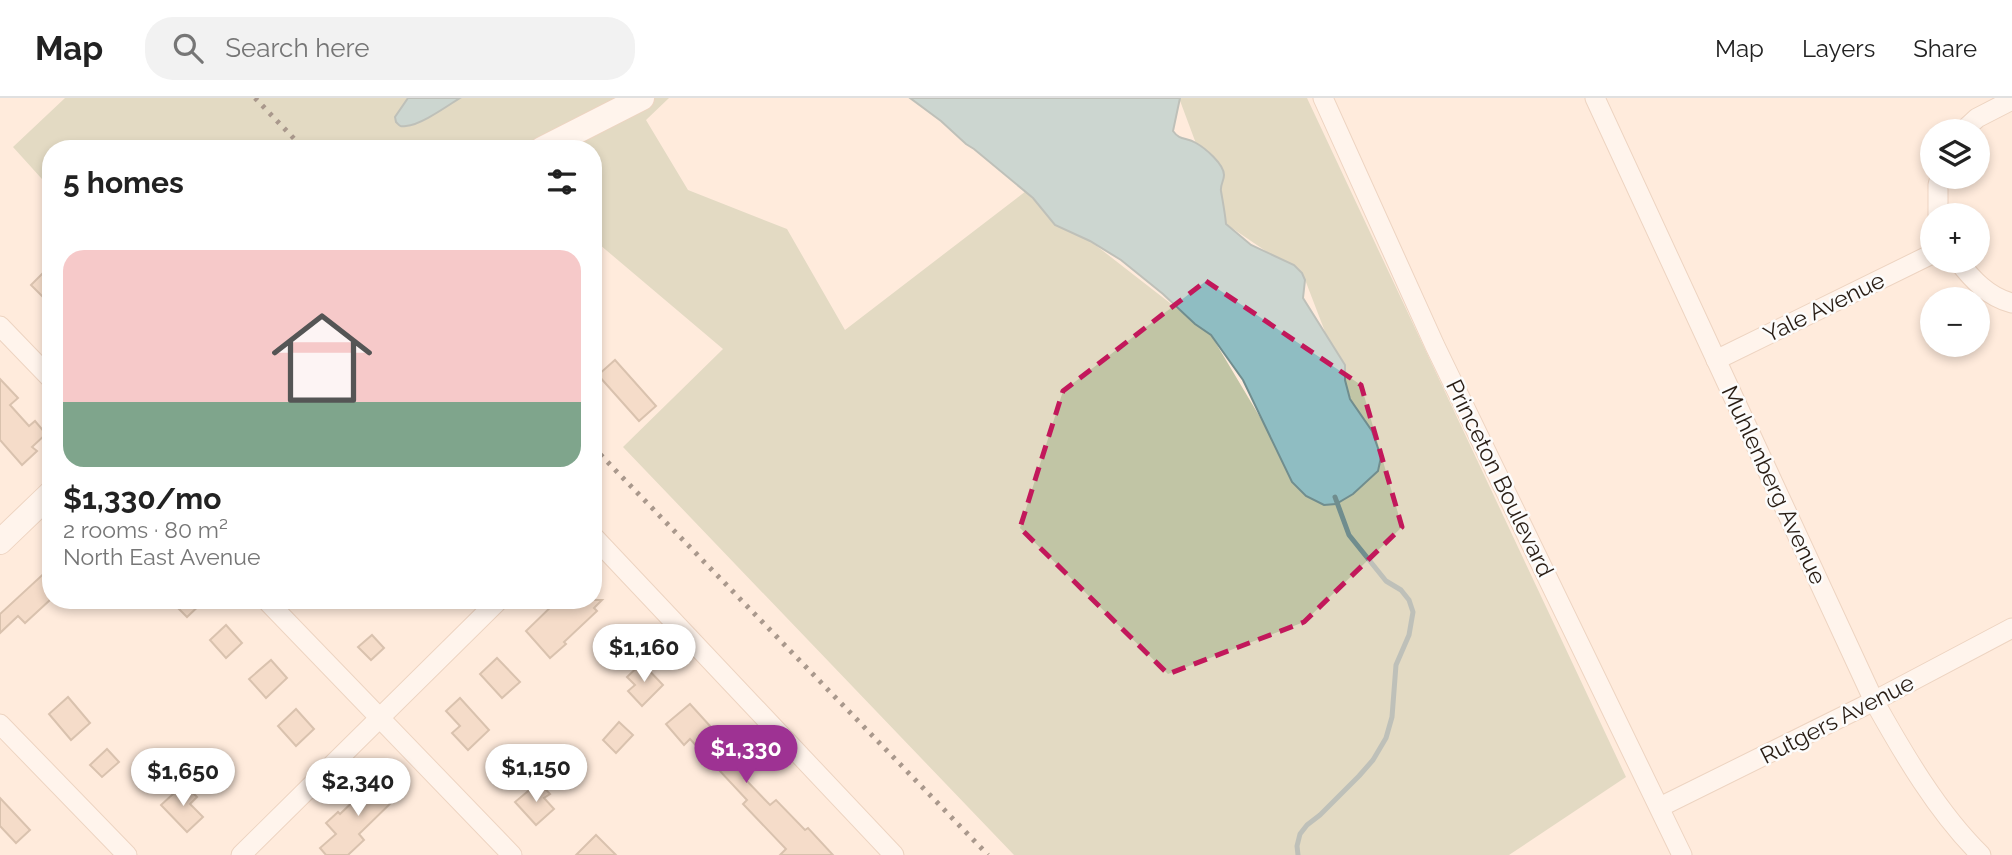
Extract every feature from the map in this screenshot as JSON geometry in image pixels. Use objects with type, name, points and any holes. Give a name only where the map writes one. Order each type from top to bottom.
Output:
[{"type":"street","points":[[560,140],[642,98]]},
{"type":"street","name":"Princeton Boulevard","points":[[1323,98],[1435,346],[1682,855]]},
{"type":"street","name":"Muhlenberg Avenue","points":[[1595,98],[1874,701],[1911,765],[1980,855]]},
{"type":"street","points":[[1976,119],[2012,100]]},
{"type":"street","name":"Yale Avenue","points":[[1716,360],[1920,260]]},
{"type":"street","points":[[1968,273],[1975,282],[2004,301],[2012,303]]},
{"type":"street","points":[[0,326],[42,370]]},
{"type":"street","points":[[0,542],[42,501]]},
{"type":"street","points":[[602,546],[894,855]]},
{"type":"street","points":[[275,609],[512,855]]},
{"type":"street","points":[[241,855],[490,609]]},
{"type":"street","name":"Rutgers Avenue","points":[[1660,807],[1874,701],[2012,628]]},
{"type":"street","points":[[0,724],[127,855]]},
{"type":"highlighted area","points":[[1206,281],[1361,385],[1402,527],[1304,622],[1168,674],[1020,528],[1063,391]]},
{"type":"green space","points":[[65,98],[669,98],[646,120],[688,190],[787,229],[845,330],[1026,191],[1211,335],[1307,496],[1378,470],[1304,277],[1226,224],[1179,98],[1307,98],[1626,777],[1509,855],[1014,855],[623,447],[723,349],[602,247],[602,140],[42,140],[42,179],[13,147]]},
{"type":"water","points":[[408,98],[460,98],[434,115],[412,125],[401,126],[395,117]]},
{"type":"water","points":[[910,98],[1180,98],[1173,131],[1204,149],[1221,166],[1224,175],[1221,189],[1226,224],[1251,245],[1294,265],[1302,273],[1305,280],[1303,298],[1345,365],[1345,380],[1350,399],[1372,431],[1381,457],[1378,471],[1353,494],[1336,504],[1324,505],[1306,496],[1292,482],[1243,380],[1211,335],[1121,260],[1090,241],[1055,225],[1033,198]]},
{"type":"building","points":[[42,274],[42,296],[31,285]]},
{"type":"building","points":[[615,360],[656,406],[639,421],[602,379],[602,371]]},
{"type":"building","points":[[0,379],[18,398],[10,405],[29,426],[35,421],[42,429],[42,438],[32,447],[37,451],[22,465],[0,440]]},
{"type":"building","points":[[42,575],[42,607],[25,623],[18,616],[0,633],[0,614]]},
{"type":"building","points":[[179,609],[195,609],[187,617]]},
{"type":"building","points":[[549,609],[597,611],[550,658],[526,631]]},
{"type":"building","points":[[226,625],[242,643],[226,658],[210,640]]},
{"type":"building","points":[[372,635],[384,648],[371,660],[358,647]]},
{"type":"building","points":[[497,658],[520,682],[502,698],[480,674]]},
{"type":"building","points":[[271,660],[287,678],[266,698],[249,679]]},
{"type":"building","points":[[642,663],[663,685],[642,706],[628,691],[635,685],[627,677]]},
{"type":"building","points":[[68,697],[90,723],[71,740],[49,714]]},
{"type":"building","points":[[460,698],[489,730],[468,750],[452,733],[460,726],[446,711]]},
{"type":"building","points":[[690,704],[751,771],[744,778],[770,805],[776,800],[833,855],[780,855],[786,849],[743,804],[747,800],[690,739],[684,745],[666,724]]},
{"type":"building","points":[[296,709],[314,729],[296,746],[278,726]]},
{"type":"building","points":[[619,722],[633,735],[616,753],[603,740]]},
{"type":"building","points":[[107,749],[119,762],[102,777],[90,765]]},
{"type":"building","points":[[375,775],[397,797],[359,834],[364,840],[348,855],[326,855],[320,848],[336,834],[326,823],[363,792],[360,789]]},
{"type":"building","points":[[539,782],[550,794],[544,798],[554,809],[536,825],[515,802]]},
{"type":"building","points":[[184,784],[197,797],[190,804],[203,817],[187,832],[161,805]]},
{"type":"building","points":[[0,798],[30,830],[16,843],[0,826]]},
{"type":"building","points":[[596,835],[616,855],[576,855]]},
{"type":"waterway","points":[[1298,855],[1300,834],[1359,776],[1373,760],[1386,738],[1392,717],[1396,665],[1409,635],[1413,612],[1409,600],[1401,590],[1386,581],[1349,535],[1335,497]]},
{"type":"railway","points":[[255,98],[295,140]]},
{"type":"railway","points":[[602,456],[988,855]]}]
